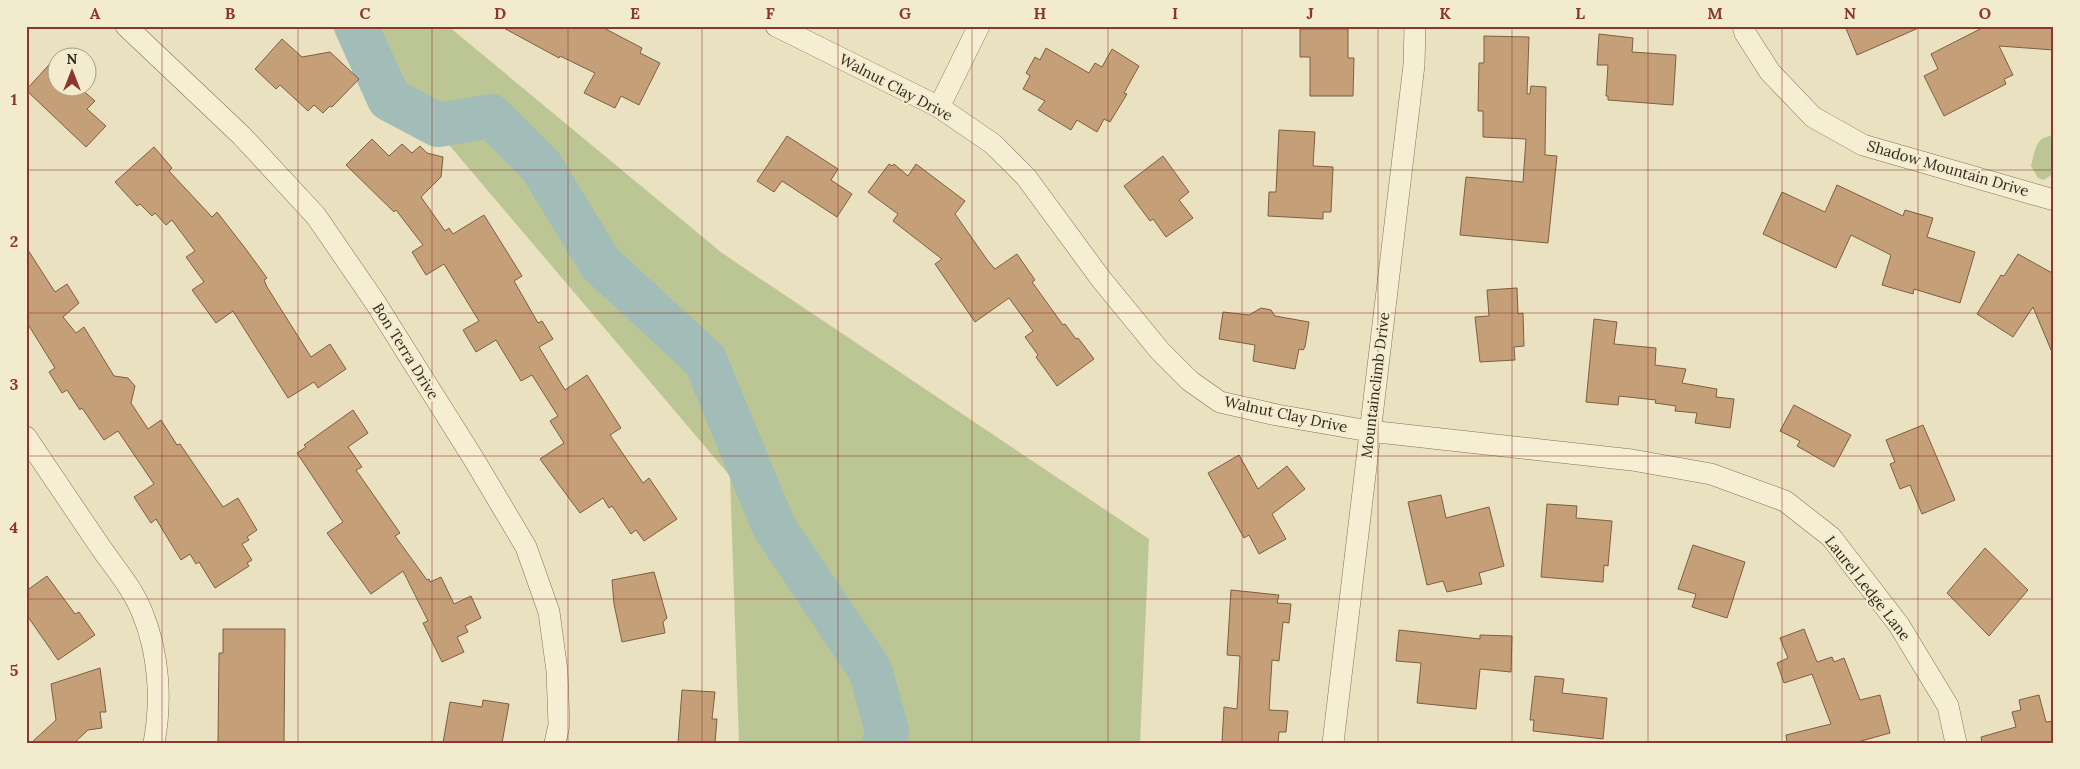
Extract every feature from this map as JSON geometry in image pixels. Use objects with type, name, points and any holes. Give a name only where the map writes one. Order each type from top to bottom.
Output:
[{"type":"street","name":"Bon Terra Drive","points":[[126,26],[242,136],[316,216],[375,302],[475,461],[526,547],[549,612],[557,671],[560,725],[555,743]]},
{"type":"street","name":"Walnut Clay Drive","points":[[776,26],[939,107],[993,144],[1026,177],[1101,279],[1160,350],[1190,381],[1220,402],[1277,415],[1369,431],[1632,460],[1711,474],[1785,501]]},
{"type":"street","points":[[939,107],[979,26]]},
{"type":"street","name":"Mountainclimb Drive","points":[[1333,743],[1414,65],[1415,26]]},
{"type":"street","name":"Shadow Mountain Drive","points":[[1743,26],[1770,72],[1813,117],[1863,145],[2054,200]]},
{"type":"street","points":[[26,438],[126,583],[142,611],[152,645],[158,685],[158,720],[154,743]]},
{"type":"street","name":"Laurel Ledge Lane","points":[[1785,501],[1831,537],[1899,625],[1948,706],[1956,743]]},
{"type":"green space","points":[[348,26],[448,26],[722,253],[1149,539],[1140,743],[739,743],[730,476]]},
{"type":"green space","points":[[2045,137],[2054,137],[2054,173],[2044,180],[2038,178],[2031,166],[2038,143]]},
{"type":"building","points":[[500,26],[600,26],[642,48],[640,53],[660,63],[639,105],[621,96],[615,108],[584,93],[595,73],[560,56],[559,58]]},
{"type":"building","points":[[1845,26],[1923,26],[1857,55]]},
{"type":"building","points":[[1986,26],[2054,26],[2054,50],[1999,46],[2013,75],[2004,79],[2006,84],[1944,116],[1924,76],[1938,69],[1931,54]]},
{"type":"building","points":[[1300,29],[1348,29],[1348,58],[1354,58],[1353,96],[1310,96],[1310,57],[1300,57]]},
{"type":"building","points":[[1599,34],[1633,38],[1632,52],[1676,55],[1673,105],[1608,100],[1608,96],[1606,96],[1608,65],[1597,65]]},
{"type":"building","points":[[1484,36],[1529,37],[1527,94],[1530,94],[1531,86],[1546,87],[1545,155],[1557,156],[1548,243],[1460,235],[1466,177],[1523,182],[1526,139],[1483,137],[1483,111],[1478,111],[1479,63],[1484,63]]},
{"type":"building","points":[[282,39],[302,57],[330,52],[359,79],[332,107],[330,106],[323,113],[314,105],[308,111],[280,85],[276,89],[255,69]]},
{"type":"building","points":[[1046,48],[1089,73],[1095,63],[1102,67],[1112,49],[1139,66],[1124,93],[1127,94],[1110,122],[1104,119],[1097,132],[1077,120],[1071,130],[1038,110],[1045,101],[1023,89],[1030,76],[1026,73],[1035,57],[1040,60]]},
{"type":"building","points":[[48,66],[48,98],[92,98],[95,101],[87,109],[106,126],[86,147],[26,90]]},
{"type":"building","points":[[1279,130],[1315,132],[1313,166],[1333,167],[1331,212],[1323,212],[1323,219],[1268,216],[1269,192],[1276,192]]},
{"type":"building","points":[[787,136],[838,169],[831,180],[852,194],[837,217],[782,181],[774,192],[757,181]]},
{"type":"building","points":[[372,139],[389,156],[402,144],[412,153],[420,146],[427,153],[443,157],[441,177],[421,197],[445,231],[449,228],[453,234],[484,215],[522,276],[514,281],[538,323],[542,321],[553,339],[539,347],[565,390],[587,375],[621,428],[610,435],[643,483],[649,478],[677,519],[644,541],[636,530],[631,534],[612,506],[609,508],[603,498],[580,513],[540,459],[564,443],[550,421],[558,416],[532,375],[521,381],[496,340],[476,352],[463,330],[479,321],[444,264],[426,275],[412,252],[423,245],[396,210],[394,212],[346,165]]},
{"type":"building","points":[[154,147],[172,168],[169,171],[212,217],[217,212],[245,248],[267,278],[264,280],[267,287],[311,357],[330,344],[346,369],[318,388],[314,382],[288,398],[233,311],[216,323],[192,290],[204,282],[186,257],[195,251],[172,220],[166,225],[155,213],[152,216],[140,204],[137,206],[115,182]]},
{"type":"building","points":[[1163,156],[1189,192],[1179,200],[1193,218],[1166,237],[1153,219],[1150,221],[1124,186]]},
{"type":"building","points":[[889,164],[892,166],[894,164],[908,176],[916,164],[965,201],[955,214],[988,261],[995,269],[1017,254],[1035,280],[1032,282],[1063,325],[1065,324],[1076,339],[1078,338],[1094,359],[1057,386],[1036,357],[1038,355],[1025,337],[1033,331],[1009,298],[975,322],[935,264],[942,259],[893,221],[898,214],[868,192]]},
{"type":"building","points":[[1837,185],[1903,216],[1905,210],[1933,218],[1927,237],[1975,252],[1960,303],[1914,289],[1913,294],[1882,285],[1891,255],[1851,235],[1836,268],[1763,234],[1782,192],[1825,212]]},
{"type":"building","points":[[26,247],[55,292],[67,284],[79,303],[63,317],[76,333],[84,327],[114,376],[128,378],[135,386],[131,403],[148,429],[161,420],[177,445],[180,444],[223,507],[238,498],[257,530],[247,537],[249,540],[242,544],[252,560],[247,563],[249,566],[215,588],[199,562],[196,564],[190,554],[181,560],[156,519],[151,523],[134,497],[154,484],[118,431],[104,440],[67,390],[62,393],[49,372],[55,368],[26,321]]},
{"type":"building","points":[[2018,254],[2054,274],[2054,357],[2033,307],[2013,337],[1977,314],[2001,275],[2004,276]]},
{"type":"building","points":[[1517,288],[1518,314],[1523,313],[1524,346],[1514,347],[1515,360],[1480,362],[1475,317],[1489,316],[1487,290]]},
{"type":"building","points":[[1261,308],[1271,310],[1275,316],[1309,322],[1305,347],[1303,350],[1299,349],[1295,369],[1253,361],[1255,345],[1219,339],[1223,312],[1249,315]]},
{"type":"building","points":[[1594,319],[1617,322],[1614,344],[1656,348],[1655,365],[1686,369],[1682,383],[1717,389],[1716,397],[1734,399],[1730,428],[1695,423],[1697,413],[1675,411],[1676,406],[1655,403],[1656,400],[1619,396],[1618,405],[1586,402]]},
{"type":"building","points":[[1794,405],[1851,435],[1834,467],[1797,446],[1800,441],[1780,431]]},
{"type":"building","points":[[353,410],[368,433],[348,447],[362,467],[356,470],[400,533],[395,536],[427,580],[429,579],[430,582],[441,577],[454,604],[471,596],[481,618],[465,626],[468,632],[457,637],[464,652],[442,662],[423,623],[428,621],[403,571],[371,594],[327,533],[343,522],[297,453],[306,447],[304,445]]},
{"type":"building","points":[[1923,425],[1955,500],[1922,514],[1910,485],[1900,489],[1890,464],[1895,462],[1886,440]]},
{"type":"building","points":[[1239,455],[1258,489],[1287,466],[1305,489],[1272,514],[1286,539],[1259,554],[1249,535],[1244,538],[1208,473]]},
{"type":"building","points":[[1441,495],[1446,518],[1489,507],[1504,566],[1479,573],[1482,584],[1447,592],[1443,581],[1427,585],[1408,502]]},
{"type":"building","points":[[1547,504],[1577,506],[1576,518],[1612,521],[1608,566],[1604,565],[1603,582],[1541,577]]},
{"type":"building","points":[[1693,545],[1745,562],[1727,618],[1692,607],[1696,594],[1678,589]]},
{"type":"building","points":[[1985,548],[2028,590],[1989,636],[1947,593]]},
{"type":"building","points":[[654,572],[667,618],[663,622],[665,633],[622,642],[614,604],[612,580]]},
{"type":"building","points":[[47,576],[75,614],[79,612],[95,635],[58,660],[26,614],[26,591]]},
{"type":"building","points":[[1231,590],[1279,595],[1277,603],[1291,604],[1289,623],[1283,622],[1279,661],[1272,660],[1269,710],[1288,711],[1286,732],[1279,732],[1278,743],[1222,742],[1224,707],[1237,709],[1240,656],[1227,655]]},
{"type":"building","points":[[223,629],[285,629],[284,743],[218,743],[219,653],[223,653]]},
{"type":"building","points":[[1804,629],[1817,662],[1832,657],[1834,662],[1844,658],[1860,700],[1880,695],[1890,733],[1854,743],[1787,743],[1786,735],[1831,724],[1812,674],[1784,683],[1777,663],[1788,658],[1780,638]]},
{"type":"building","points":[[1399,630],[1480,639],[1480,635],[1512,636],[1511,672],[1480,669],[1476,709],[1417,703],[1421,663],[1396,661]]},
{"type":"building","points":[[100,668],[106,712],[100,712],[102,728],[88,730],[74,743],[31,743],[56,720],[51,684]]},
{"type":"building","points":[[1535,676],[1564,679],[1562,693],[1607,698],[1603,739],[1533,731],[1534,720],[1530,720]]},
{"type":"building","points":[[682,690],[715,692],[712,719],[717,719],[715,743],[678,743]]},
{"type":"building","points":[[2039,695],[2046,722],[2054,721],[2054,743],[1982,743],[1981,737],[2016,727],[2012,712],[2021,710],[2019,700]]},
{"type":"building","points":[[483,700],[509,704],[502,743],[443,743],[450,702],[482,707]]},
{"type":"waterway","points":[[356,26],[389,99],[438,125],[491,116],[541,166],[600,263],[705,360],[774,527],[870,670],[887,730],[884,743]]}]
